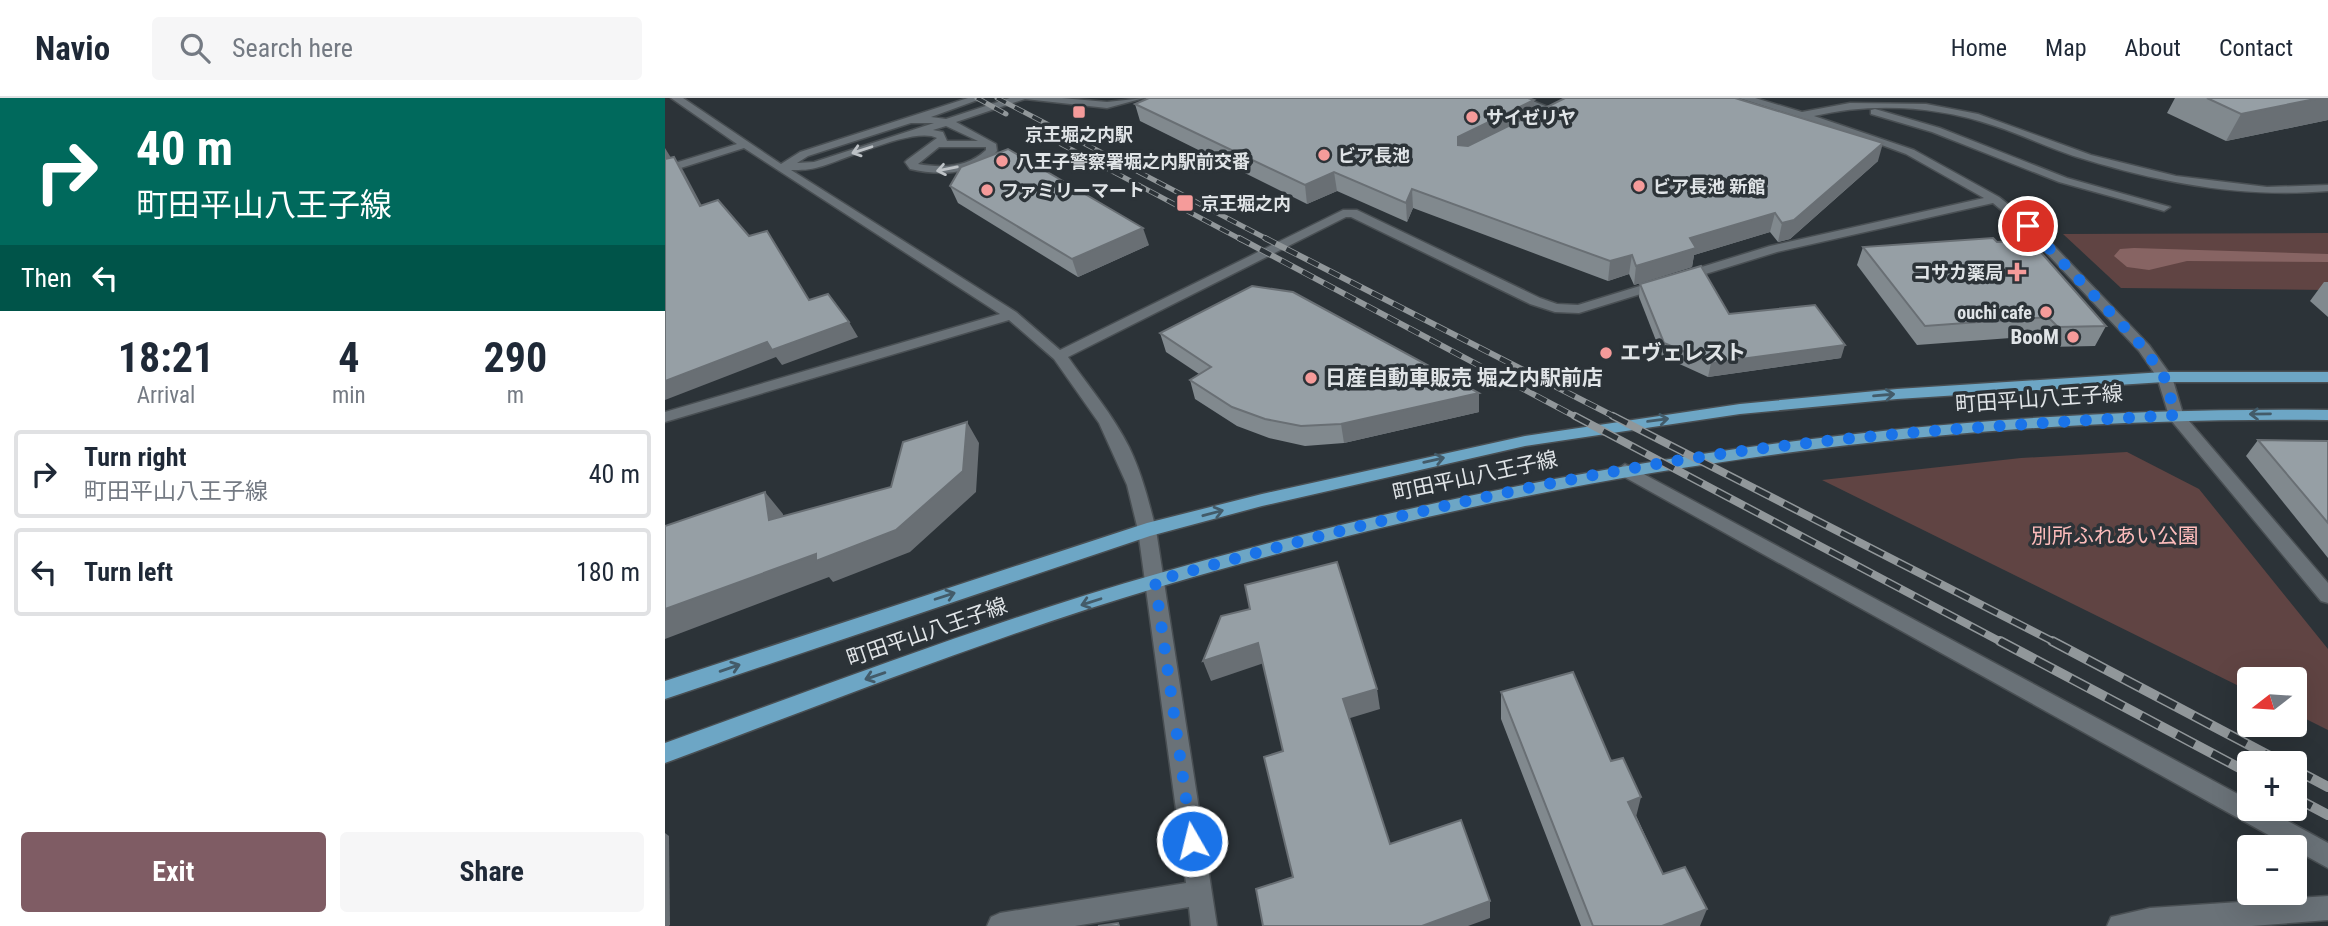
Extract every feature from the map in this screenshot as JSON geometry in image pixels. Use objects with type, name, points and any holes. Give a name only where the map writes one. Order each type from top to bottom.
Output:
[{"type":"main road","name":"町田平山八王子線","points":[[665,690],[1147,530],[1461,454],[1576,432],[1831,399],[2164,377],[2328,377]]},
{"type":"main road","name":"町田平山八王子線","points":[[665,753],[991,635],[1155,581],[1477,498],[1733,453],[1912,432],[2176,415],[2328,415]]},
{"type":"street","points":[[665,101],[676,98],[780,169],[1011,314],[1059,356],[1106,421],[1121,448],[1136,485],[1147,530],[1204,926]]},
{"type":"street","points":[[780,169],[804,154],[978,98]]},
{"type":"street","points":[[780,169],[815,165],[1020,98]]},
{"type":"street","points":[[1029,98],[1107,105],[1139,98]]},
{"type":"street","points":[[1515,98],[1558,113],[1547,118]]},
{"type":"street","points":[[1744,98],[1910,152],[1995,199],[2051,249],[2144,348],[2164,377],[2176,415],[2328,596]]},
{"type":"street","points":[[1855,106],[1936,130],[2063,180],[2164,207]]},
{"type":"street","points":[[1803,116],[1829,108],[1902,106],[1979,118],[2088,157],[2189,180],[2267,190],[2328,188]]},
{"type":"street","points":[[1749,112],[1774,107]]},
{"type":"street","points":[[912,120],[929,118],[949,121],[991,144]]},
{"type":"street","points":[[909,134],[929,132],[939,134],[943,139],[911,162],[914,167],[936,172],[985,158],[992,151],[991,144]]},
{"type":"street","points":[[665,170],[747,144]]},
{"type":"street","points":[[938,144],[991,144]]},
{"type":"street","points":[[1059,356],[1343,214],[1353,213],[1535,301],[1555,308],[1579,309],[1774,249],[1995,199]]},
{"type":"street","points":[[665,417],[1011,314]]},
{"type":"street","points":[[1625,470],[2328,856]]},
{"type":"street","points":[[1000,926],[1200,893]]},
{"type":"street","points":[[2120,926],[2150,921],[2328,908]]},
{"type":"green space","points":[[2328,233],[2328,290],[2121,288],[2063,234]]},
{"type":"green space","name":"別所ふれあい公園","points":[[2127,452],[2199,489],[2328,649],[2328,730],[2307,720],[2307,667],[2237,667],[2237,685],[1822,480],[2021,458]]},
{"type":"shaded area","points":[[2120,249],[2328,254],[2328,262],[2187,261],[2149,270],[2127,267],[2114,256]]},
{"type":"building","name":"ビア長池 新館","points":[[1149,98],[1534,100],[1458,137],[1458,145],[1468,146],[1565,98],[1735,98],[1883,143],[1794,220],[1782,223],[1775,213],[1690,238],[1696,248],[1636,266],[1632,255],[1610,261],[1412,189],[1406,203],[1334,172],[1305,185],[1135,104]]},
{"type":"building","points":[[2207,98],[2320,98],[2241,114]]},
{"type":"building","points":[[1008,149],[1143,228],[1072,259],[950,186],[961,167]]},
{"type":"building","points":[[674,157],[700,206],[718,200],[749,236],[767,231],[809,300],[828,294],[849,322],[772,350],[767,342],[665,381],[665,159]]},
{"type":"building","points":[[1993,238],[1997,242],[2030,240],[2106,326],[2058,327],[2048,317],[1925,326],[1863,247]]},
{"type":"building","points":[[1701,266],[1729,314],[1815,305],[1845,345],[1711,363],[1664,343],[1640,284]]},
{"type":"building","name":"日産自動車販売 堀之内駅前店","points":[[1252,286],[1293,292],[1479,393],[1341,424],[1301,426],[1265,419],[1232,407],[1190,380],[1211,367],[1160,333]]},
{"type":"building","points":[[967,422],[963,471],[896,530],[816,561],[816,554],[665,609],[665,526],[765,492],[769,520],[891,487],[903,442]]},
{"type":"building","points":[[2258,440],[2328,441],[2328,523]]},
{"type":"building","points":[[1337,562],[1377,689],[1343,699],[1390,844],[1461,820],[1490,901],[1422,926],[1263,926],[1256,889],[1293,877],[1264,757],[1283,751],[1258,643],[1203,661],[1221,616],[1250,609],[1245,585]]},
{"type":"building","points":[[1573,672],[1611,761],[1623,758],[1641,797],[1628,802],[1663,874],[1685,867],[1707,909],[1662,926],[1593,926],[1501,692]]},
{"type":"building","points":[[1118,923],[1119,926],[1098,926]]},
{"type":"railway","points":[[977,98],[1006,114]]},
{"type":"railway","points":[[997,98],[1269,240]]},
{"type":"railway","points":[[1061,144],[1242,240]]},
{"type":"railway","points":[[1239,238],[1578,418]]},
{"type":"railway","points":[[1265,238],[1617,418]]},
{"type":"railway","points":[[1575,416],[2003,643]]},
{"type":"railway","points":[[1613,416],[2056,643]]},
{"type":"railway","points":[[2000,641],[2237,767]]},
{"type":"railway","points":[[2052,641],[2260,751]]},
{"type":"railway","points":[[2307,776],[2328,787]]},
{"type":"railway","points":[[2307,804],[2328,815]]},
{"type":"place","name":"京王堀之内駅","points":[[1079,112]]},
{"type":"place","name":"サイゼリヤ","points":[[1472,117]]},
{"type":"place","name":"ビア長池","points":[[1324,155]]},
{"type":"place","name":"八王子警察署堀之内駅前交番","points":[[1002,161]]},
{"type":"place","name":"ビア長池 新館","points":[[1639,186]]},
{"type":"place","name":"ファミリーマート","points":[[987,190]]},
{"type":"place","name":"京王堀之内","points":[[1185,203]]},
{"type":"place","name":"コサカ薬局","points":[[2017,272]]},
{"type":"place","name":"ouchi cafe","points":[[2046,312]]},
{"type":"place","name":"BooM","points":[[2073,337]]},
{"type":"place","name":"エヴェレスト","points":[[1606,353]]},
{"type":"place","name":"日産自動車販売 堀之内駅前店","points":[[1311,378]]},
{"type":"route","points":[[1192,841],[1155,581],[1257,552],[1477,498],[1709,456],[1912,432],[2176,415],[2164,377],[2144,348],[2028,226]]}]
